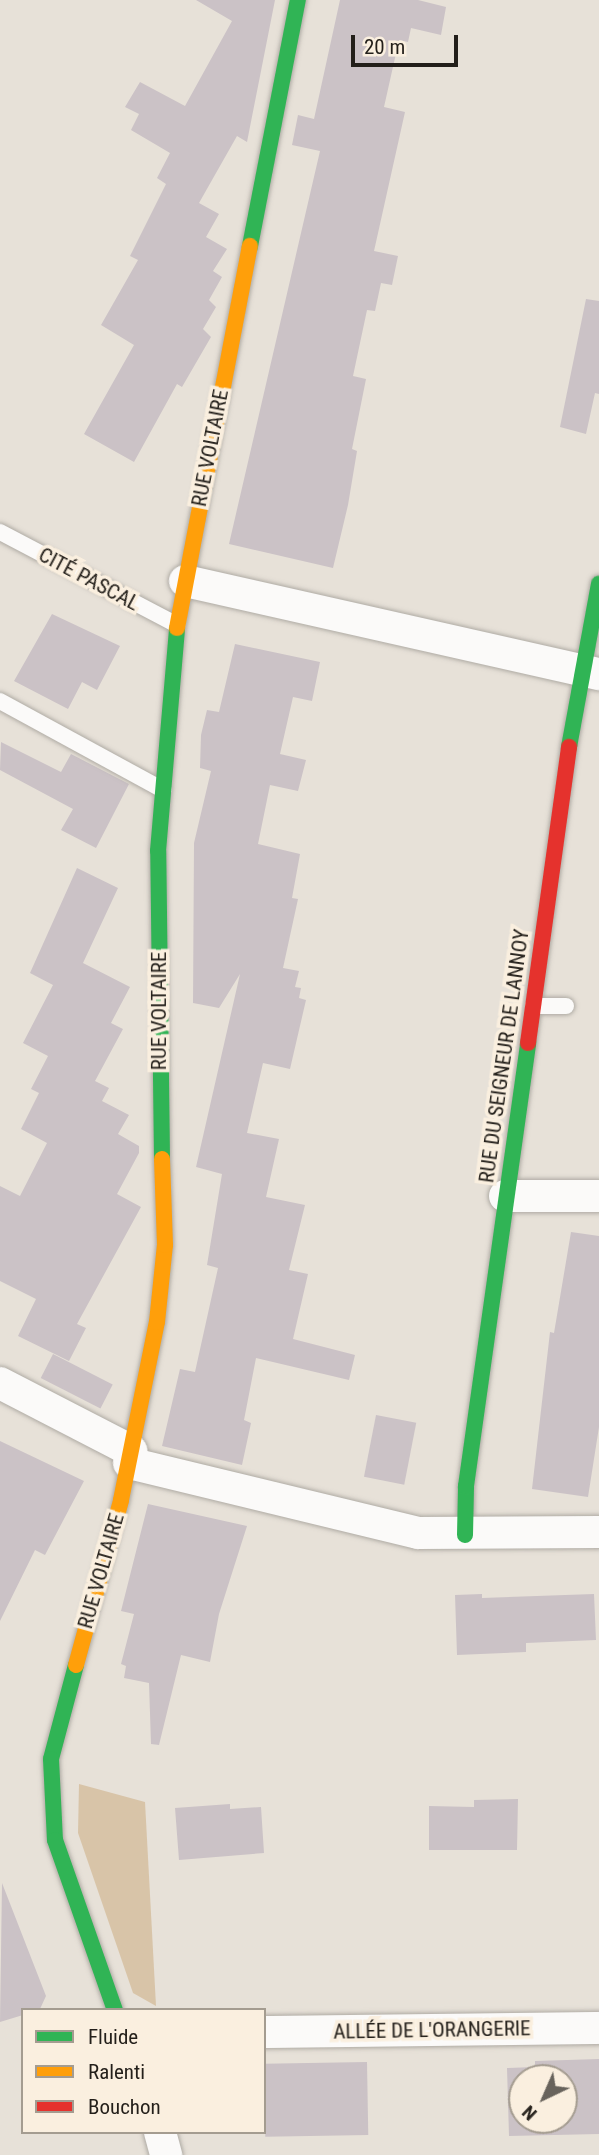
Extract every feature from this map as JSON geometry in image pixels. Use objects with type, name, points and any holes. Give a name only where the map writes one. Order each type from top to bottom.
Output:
[{"type":"street","name":"RUE VOLTAIRE","points":[[114,2008],[55,1840],[50,1779],[54,1738],[130,1457],[157,1322],[165,1245],[157,1043],[163,790],[177,625],[298,0]]},
{"type":"street","points":[[184,581],[590,673]]},
{"type":"street","name":"RUE DU SEIGNEUR DE LANNOY","points":[[465,1535],[466,1486],[505,1196],[533,1006],[590,673],[599,584]]},
{"type":"street","points":[[505,1196],[599,1196]]},
{"type":"street","points":[[0,1383],[130,1457],[397,1528],[465,1535],[599,1532]]},
{"type":"street","name":"ALLÉE DE L'ORANGERIE","points":[[266,2032],[599,2028]]},
{"type":"street","points":[[161,2134],[166,2155]]},
{"type":"lane","name":"CITÉ PASCAL","points":[[0,532],[177,625]]},
{"type":"lane","points":[[0,701],[163,790]]},
{"type":"lane","points":[[533,1006],[566,1006]]},
{"type":"shaded area","points":[[79,1784],[145,1802],[156,2006],[133,1993],[78,1833]]},
{"type":"building","points":[[196,0],[275,0],[247,142],[237,136],[199,203],[219,214],[206,237],[227,249],[213,271],[222,277],[209,300],[216,307],[203,329],[211,337],[182,387],[177,384],[134,462],[84,434],[134,345],[101,325],[138,260],[130,256],[166,184],[157,178],[170,153],[131,130],[139,114],[125,107],[140,82],[185,106],[232,21]]},
{"type":"building","points":[[340,0],[418,0],[446,7],[441,35],[411,28],[408,42],[399,40],[384,107],[405,112],[374,251],[398,256],[392,285],[381,283],[375,311],[367,310],[353,376],[366,379],[352,449],[357,451],[348,505],[333,568],[229,544],[320,151],[292,145],[298,115],[314,119]]},
{"type":"building","points":[[586,299],[599,301],[599,394],[595,393],[586,434],[560,427]]},
{"type":"building","points":[[52,614],[120,646],[97,690],[82,682],[68,709],[14,681]]},
{"type":"building","points":[[235,644],[320,662],[312,701],[293,697],[280,754],[306,760],[298,791],[270,785],[258,844],[300,854],[292,898],[298,899],[283,968],[299,971],[295,987],[301,988],[299,998],[306,1000],[290,1069],[263,1063],[247,1133],[279,1139],[266,1197],[305,1205],[289,1270],[308,1274],[293,1339],[355,1355],[349,1380],[256,1358],[244,1420],[251,1423],[242,1465],[162,1446],[180,1369],[195,1372],[218,1268],[207,1265],[222,1174],[196,1167],[240,974],[219,1008],[193,1003],[194,843],[211,771],[200,768],[201,735],[207,710],[219,712]]},
{"type":"building","points":[[1,742],[61,772],[71,754],[129,784],[96,848],[61,830],[73,809],[0,770]]},
{"type":"building","points":[[77,868],[118,888],[83,963],[130,987],[111,1023],[123,1029],[95,1081],[109,1088],[102,1101],[129,1115],[118,1134],[139,1146],[139,1153],[117,1194],[141,1207],[77,1324],[86,1328],[69,1361],[18,1336],[36,1299],[0,1281],[0,1186],[20,1196],[47,1143],[21,1129],[39,1093],[31,1089],[48,1056],[23,1043],[53,985],[30,973]]},
{"type":"building","points":[[571,1232],[599,1236],[599,1427],[588,1497],[532,1489],[550,1332],[554,1333]]},
{"type":"building","points":[[53,1354],[113,1384],[100,1408],[41,1378]]},
{"type":"building","points":[[376,1415],[416,1423],[404,1485],[364,1477]]},
{"type":"building","points":[[0,1441],[84,1481],[45,1555],[35,1550],[0,1621]]},
{"type":"building","points":[[148,1504],[247,1526],[219,1614],[210,1662],[181,1655],[159,1745],[151,1744],[149,1683],[124,1678],[126,1666],[121,1664],[134,1614],[121,1611]]},
{"type":"building","points":[[482,1594],[482,1598],[594,1594],[596,1640],[526,1643],[526,1652],[457,1655],[455,1595]]},
{"type":"building","points":[[518,1799],[517,1850],[429,1850],[429,1806],[474,1807],[474,1800]]},
{"type":"building","points":[[230,1804],[230,1809],[261,1807],[264,1853],[179,1860],[175,1808]]},
{"type":"building","points":[[2,1883],[46,1996],[40,2008],[21,2008],[21,2016],[0,2022]]},
{"type":"building","points":[[599,2059],[599,2134],[509,2136],[578,2134],[578,2064],[535,2064],[535,2061]]},
{"type":"building","points":[[367,2062],[368,2135],[265,2137],[266,2064]]},
{"type":"traffic: fast","points":[[250,246],[298,0]]},
{"type":"traffic: fast","points":[[569,747],[599,584]]},
{"type":"traffic: fast","points":[[162,1159],[158,851],[177,628]]},
{"type":"traffic: fast","points":[[465,1535],[466,1486],[528,1043]]},
{"type":"traffic: fast","points":[[76,1665],[51,1759],[55,1840],[114,2008]]},
{"type":"traffic: slow","points":[[177,628],[250,246]]},
{"type":"traffic: slow","points":[[76,1665],[121,1500],[157,1322],[165,1245],[162,1159]]},
{"type":"traffic: jam","points":[[528,1043],[569,747]]}]
